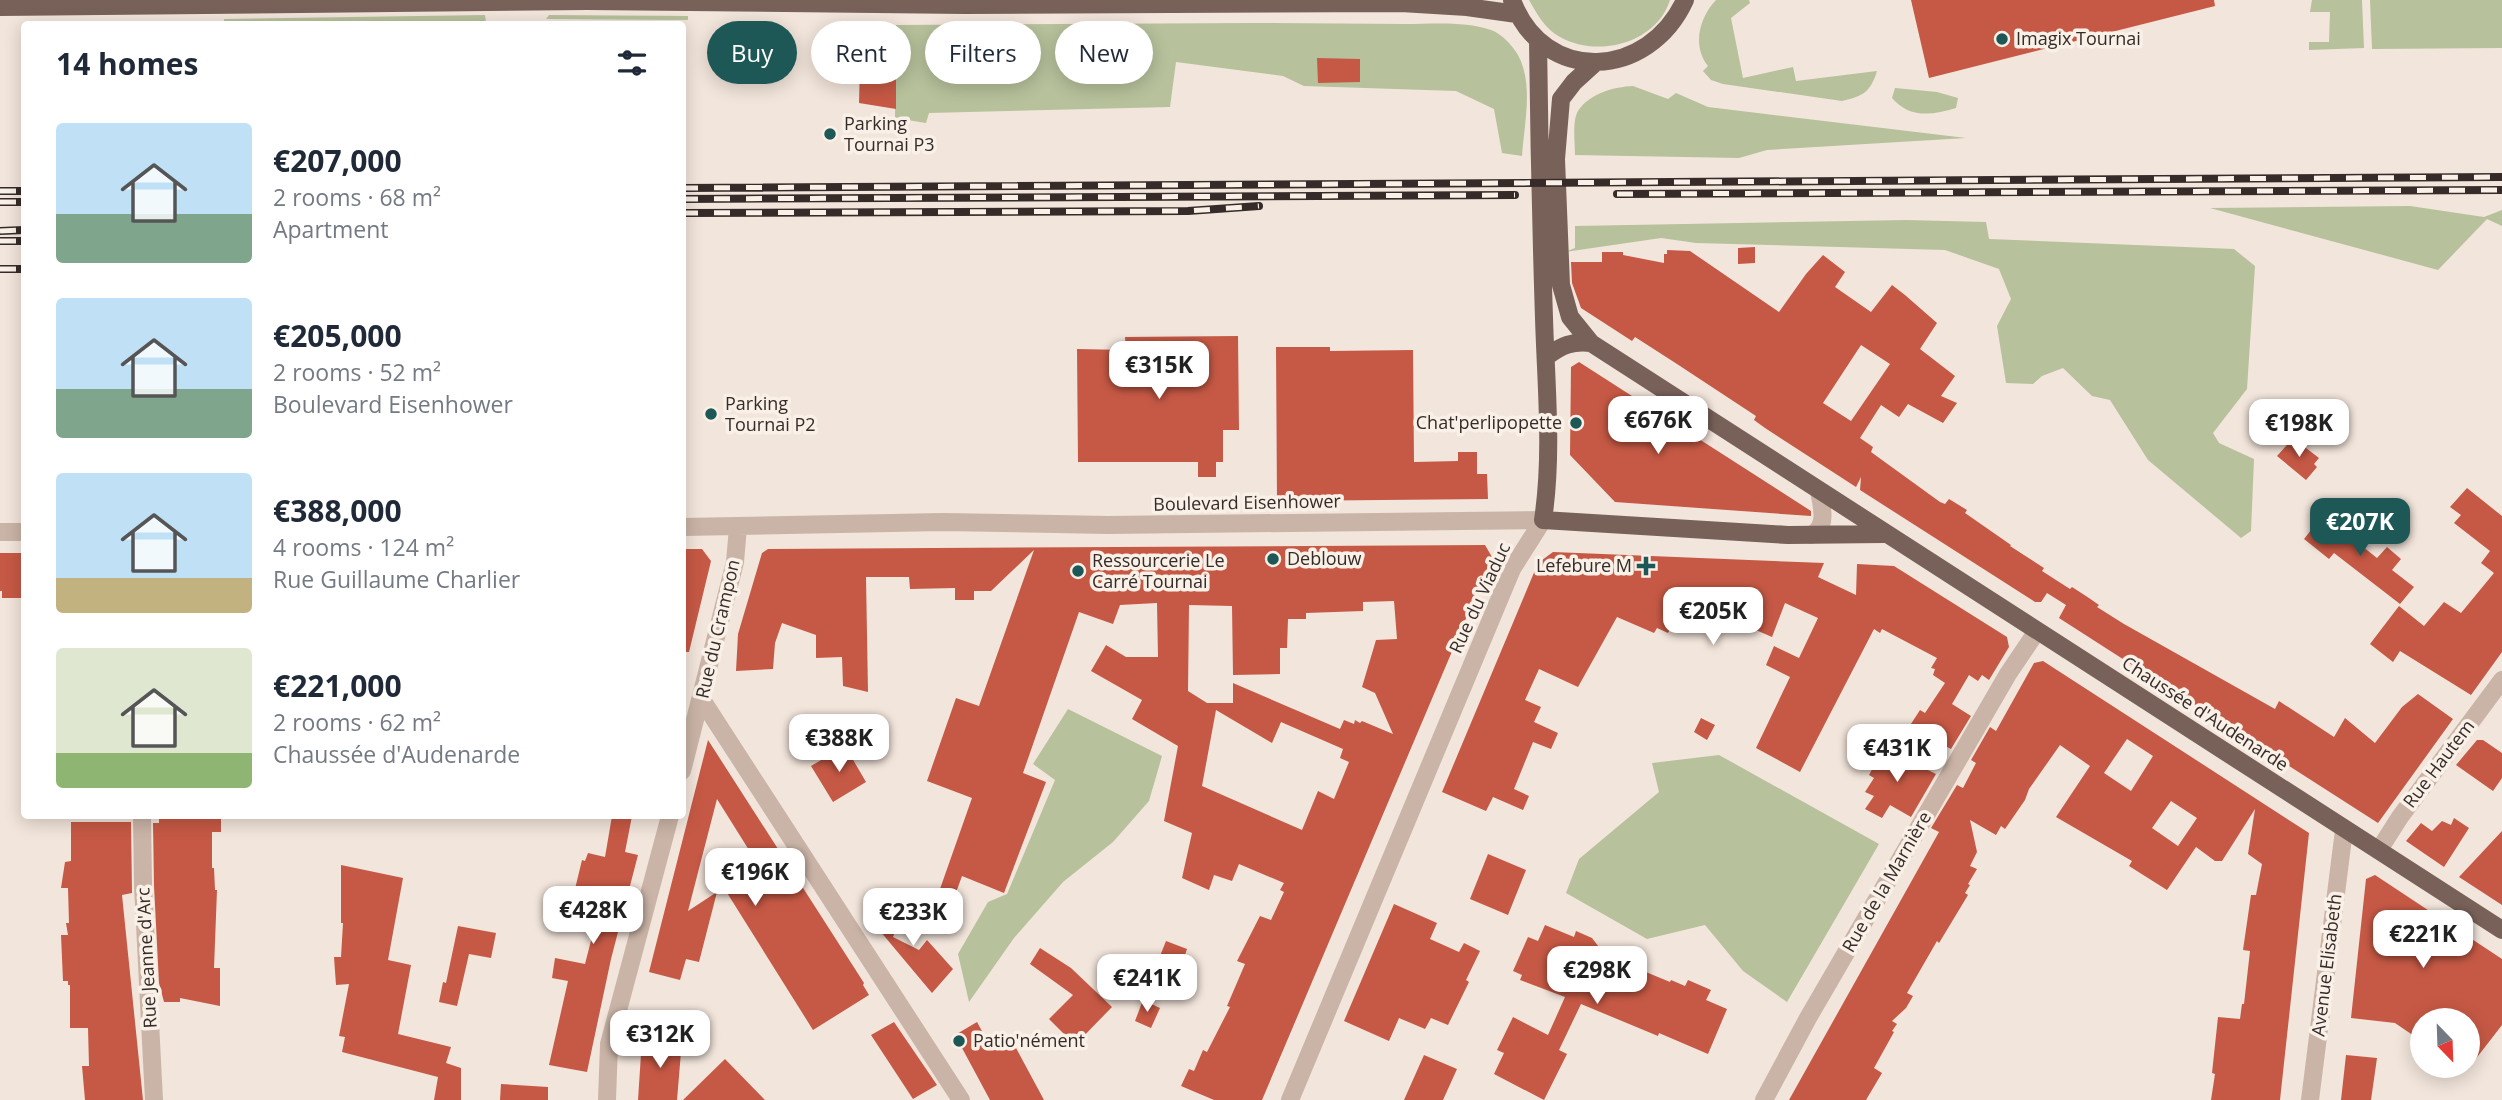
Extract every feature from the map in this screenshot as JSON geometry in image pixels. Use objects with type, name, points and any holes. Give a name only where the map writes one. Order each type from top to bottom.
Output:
[{"type":"main road","points":[[0,7],[587,1],[1401,3],[1514,7],[1538,40],[1557,53],[1578,61],[1596,62],[1625,57],[1647,47],[1667,31],[1685,0]]},
{"type":"main road","name":"Rue du Viaduc","points":[[1538,40],[1549,481],[1543,520]]},
{"type":"main road","points":[[1591,343],[1570,317],[1561,285],[1556,159],[1561,99],[1574,82],[1596,62]]},
{"type":"main road","points":[[1546,357],[1560,346],[1591,343]]},
{"type":"main road","name":"Chaussée d'Audenarde","points":[[1591,343],[2502,930]]},
{"type":"main road","name":"Boulevard Eisenhower","points":[[1543,520],[1811,535]]},
{"type":"main road","points":[[1811,535],[1884,534]]},
{"type":"street","points":[[1811,535],[1816,533],[1821,525],[1823,515],[1819,491]]},
{"type":"street","name":"Boulevard Eisenhower","points":[[686,527],[943,522],[1108,525],[1543,520]]},
{"type":"street","name":"Rue du Viaduc","points":[[1290,1100],[1512,569],[1543,520]]},
{"type":"street","name":"Rue du Crampon","points":[[686,757],[735,562],[738,527]]},
{"type":"street","points":[[0,532],[21,532]]},
{"type":"street","name":"Rue de la Marnière","points":[[1764,1100],[1821,994],[2008,674],[2037,631]]},
{"type":"street","name":"Rue Hautem","points":[[2379,850],[2400,817],[2502,680]]},
{"type":"street","points":[[702,700],[961,1100]]},
{"type":"street","name":"Rue Jeanne d'Arc","points":[[142,819],[154,1100]]},
{"type":"street","points":[[607,1100],[609,1044],[669,819]]},
{"type":"street","name":"Avenue Elisabeth","points":[[2310,1100],[2344,830]]},
{"type":"green space","points":[[1529,0],[1670,0],[1663,15],[1639,37],[1624,43],[1591,46],[1575,43],[1555,34],[1542,21]]},
{"type":"green space","points":[[1716,0],[1749,0],[1750,3],[1731,18],[1743,78],[1793,67],[1796,81],[1877,71],[1872,84],[1860,95],[1842,101],[1711,80],[1703,71],[1708,66],[1700,50],[1699,41],[1705,15]]},
{"type":"green space","points":[[2312,0],[2362,0],[2364,48],[2309,50],[2309,42],[2329,42],[2330,12],[2310,12]]},
{"type":"green space","points":[[2370,0],[2502,0],[2502,48],[2372,49]]},
{"type":"green space","points":[[485,15],[486,21],[224,21]]},
{"type":"green space","points":[[549,15],[688,16],[688,20],[546,19]]},
{"type":"green space","points":[[1041,24],[1055,24],[1055,84],[1153,84],[1153,24],[1449,24],[1471,25],[1495,32],[1516,51],[1526,79],[1527,105],[1522,156],[1502,153],[1494,109],[1456,91],[1304,86],[1283,76],[1176,62],[1170,107],[929,113],[926,123],[895,118],[895,84],[911,84],[911,25],[925,25],[925,84],[1041,84]]},
{"type":"green space","points":[[1633,86],[1668,99],[1676,93],[1708,107],[1966,138],[1767,150],[1739,158],[1575,155],[1575,120],[1583,105],[1603,92]]},
{"type":"green space","points":[[1895,88],[1937,92],[1958,98],[1956,108],[1922,114],[1914,112],[1899,105],[1892,98]]},
{"type":"green space","points":[[2410,206],[2484,217],[2502,210],[2502,226],[2487,219],[2438,270],[2210,208]]},
{"type":"green space","points":[[1906,220],[1986,222],[1989,239],[2234,249],[2255,266],[2247,389],[2213,433],[2219,443],[2254,459],[2251,531],[2241,538],[2148,460],[2110,400],[2092,396],[2063,368],[2042,376],[2033,384],[2006,383],[1997,326],[2011,299],[1999,269],[1945,250],[1696,243],[1661,238],[1565,252],[1575,248],[1575,226]]},
{"type":"green space","points":[[1068,709],[1162,756],[1149,801],[1113,842],[1063,882],[1014,938],[969,1002],[958,954],[988,902],[1007,894],[1055,780],[1033,764]]},
{"type":"green space","points":[[1719,755],[1879,844],[1787,1002],[1743,971],[1705,925],[1647,939],[1566,893],[1579,859],[1659,792],[1652,763]]},
{"type":"building","name":"Imagix Tournai","points":[[1911,0],[2214,0],[2215,6],[1929,78]]},
{"type":"building","points":[[1317,58],[1360,59],[1360,82],[1318,83]]},
{"type":"building","points":[[859,84],[896,84],[896,109],[859,103]]},
{"type":"building","points":[[1755,247],[1755,263],[1738,264],[1738,248]]},
{"type":"building","points":[[1667,250],[1690,251],[1779,312],[1823,255],[1845,272],[1835,287],[1871,312],[1892,285],[1937,323],[1920,349],[1955,376],[1941,396],[1957,403],[1943,423],[1908,404],[1899,417],[1881,405],[1860,438],[1873,447],[1871,452],[1940,502],[1945,504],[1949,499],[1967,510],[1965,513],[2044,568],[2042,571],[2070,589],[2072,587],[2124,624],[2275,709],[2279,701],[2334,737],[2345,718],[2375,743],[2402,707],[2418,694],[2453,719],[2378,823],[2059,618],[2066,605],[2047,593],[2041,602],[2035,602],[1860,490],[1861,477],[1856,487],[1765,428],[1754,420],[1756,416],[1677,364],[1635,337],[1632,341],[1581,308],[1572,283],[1571,262],[1602,262],[1602,252],[1623,252],[1623,255],[1664,263],[1664,254],[1667,254]],"holes":[[[1861,345],[1890,364],[1851,421],[1823,403]]]},
{"type":"building","points":[[1238,336],[1239,430],[1223,430],[1223,462],[1216,462],[1216,477],[1198,477],[1198,462],[1078,462],[1077,349],[1126,350],[1125,337]]},
{"type":"building","points":[[1276,347],[1330,347],[1330,351],[1413,350],[1414,462],[1458,461],[1458,452],[1477,452],[1477,474],[1487,474],[1488,499],[1277,501]]},
{"type":"building","points":[[1579,362],[1811,511],[1811,516],[1615,502],[1570,455],[1571,367]]},
{"type":"building","points":[[2293,438],[2319,458],[2314,464],[2317,467],[2306,480],[2277,456]]},
{"type":"building","points":[[2467,488],[2502,516],[2502,652],[2471,695],[2400,651],[2393,662],[2370,644],[2399,606],[2424,626],[2444,602],[2461,613],[2494,573],[2481,563],[2490,551],[2454,523],[2461,515],[2450,507]]},
{"type":"building","points":[[2323,515],[2377,558],[2387,547],[2401,559],[2392,570],[2414,587],[2400,604],[2334,553],[2329,559],[2304,539]]},
{"type":"building","points":[[1485,545],[1492,557],[1262,1100],[1214,1100],[1181,1086],[1189,1069],[1194,1071],[1203,1050],[1207,1052],[1230,1007],[1227,1006],[1245,964],[1237,961],[1260,916],[1271,920],[1284,892],[1280,890],[1284,883],[1239,864],[1232,881],[1214,875],[1209,890],[1182,878],[1192,833],[1164,821],[1178,746],[1132,719],[1142,700],[1091,671],[1106,645],[1126,657],[1158,657],[1157,603],[1120,605],[1113,624],[1079,612],[1023,773],[1046,782],[1004,893],[962,876],[949,912],[934,906],[972,798],[927,781],[956,698],[979,706],[1034,550],[991,591],[974,591],[974,600],[955,600],[955,588],[910,589],[909,577],[866,577],[868,692],[843,686],[842,657],[816,658],[816,635],[782,623],[775,643],[773,669],[736,671],[738,634],[762,553],[768,549]],"holes":[[[1394,601],[1397,639],[1376,640],[1362,687],[1375,693],[1393,734],[1355,720],[1354,724],[1344,720],[1340,729],[1233,683],[1233,703],[1207,703],[1188,691],[1189,605],[1232,606],[1233,675],[1280,674],[1280,648],[1287,648],[1288,619],[1306,619],[1306,613],[1363,611],[1363,602]],[[1216,710],[1272,743],[1281,722],[1343,749],[1340,758],[1349,762],[1334,799],[1318,791],[1302,830],[1202,786]]]},
{"type":"building","points":[[686,549],[702,549],[711,561],[689,652],[686,652]]},
{"type":"building","points":[[1553,552],[1824,563],[1818,577],[1856,595],[1857,564],[1894,566],[2007,637],[2009,647],[1989,680],[1982,675],[1978,681],[1969,675],[1952,704],[1971,716],[1951,749],[1909,727],[1920,710],[1925,713],[1945,683],[1933,675],[1935,669],[1931,668],[1937,658],[1882,629],[1880,633],[1874,629],[1800,772],[1756,748],[1790,677],[1766,665],[1774,646],[1799,658],[1818,618],[1785,603],[1772,637],[1742,624],[1740,629],[1701,613],[1699,617],[1691,613],[1682,624],[1675,620],[1668,633],[1657,628],[1654,633],[1617,617],[1578,687],[1539,669],[1525,700],[1541,707],[1534,722],[1558,733],[1551,749],[1533,742],[1514,789],[1529,796],[1523,810],[1493,797],[1486,811],[1442,792],[1538,563]]},
{"type":"building","points":[[0,553],[21,553],[21,598],[2,598]]},
{"type":"building","points":[[2043,661],[2309,833],[2280,1100],[2211,1100],[2218,1017],[2240,1019],[2244,1004],[2250,951],[2243,950],[2251,895],[2256,895],[2262,864],[2248,854],[2255,809],[2222,861],[2215,861],[2196,847],[2167,890],[2129,866],[2132,861],[2056,817],[2090,766],[2060,745],[2005,829],[2001,826],[1996,835],[1970,820],[1977,852],[1970,866],[1977,869],[1968,884],[1970,885],[1965,893],[1968,895],[1907,993],[1913,996],[1906,1008],[1892,1021],[1897,1024],[1892,1031],[1894,1032],[1874,1068],[1882,1073],[1866,1100],[1789,1100],[1939,832],[1931,828],[1957,785],[1963,788],[1976,763],[1971,760],[1990,727],[1996,731],[2034,663]],"holes":[[[2127,739],[2153,756],[2131,791],[2104,773]],[[2171,801],[2197,818],[2178,846],[2152,828]]]},
{"type":"building","points":[[1701,718],[1715,725],[1707,740],[1694,732]]},
{"type":"building","points":[[708,740],[864,983],[869,995],[813,1030],[724,888],[759,866],[717,799],[688,911],[717,892],[699,962],[686,959],[680,980],[649,972]]},
{"type":"building","points":[[2477,740],[2483,740],[2502,753],[2502,778],[2493,791],[2456,765]]},
{"type":"building","points":[[845,746],[866,782],[833,802],[811,766]]},
{"type":"building","points":[[1879,746],[1936,774],[1911,817],[1890,805],[1882,818],[1865,809],[1874,796],[1865,792],[1874,778],[1869,775],[1876,762],[1872,759]]},
{"type":"building","points":[[2454,818],[2469,828],[2444,867],[2406,841],[2421,823],[2432,831],[2442,821],[2451,825]]},
{"type":"building","points":[[159,819],[221,819],[221,832],[212,832],[212,868],[217,890],[214,968],[220,968],[220,1006],[180,998],[180,1002],[164,1002],[159,983],[154,886],[153,823],[159,823]]},
{"type":"building","points":[[611,819],[631,819],[625,852],[638,855],[611,959],[587,1072],[549,1065],[568,981],[552,978],[555,958],[585,964],[594,929],[567,922],[582,860],[585,861],[588,853],[605,857]]},
{"type":"building","points":[[71,822],[131,822],[132,893],[122,895],[143,1100],[85,1100],[82,1066],[89,1066],[88,1028],[70,1028],[70,985],[68,981],[63,981],[61,935],[68,935],[66,923],[69,923],[68,888],[61,888],[65,862],[71,861]]},
{"type":"building","points":[[2502,831],[2502,905],[2459,877]]},
{"type":"building","points":[[1488,854],[1526,870],[1508,915],[1470,899]]},
{"type":"building","points":[[341,865],[403,878],[388,960],[411,965],[398,1034],[451,1047],[446,1063],[461,1068],[461,1100],[434,1100],[438,1077],[342,1052],[345,1037],[339,1036],[349,984],[336,985],[334,957],[341,957]]},
{"type":"building","points":[[2375,875],[2502,959],[2502,1025],[2480,1053],[2480,1008],[2410,1008],[2410,1033],[2395,1023],[2351,1018],[2366,879]]},
{"type":"building","points":[[887,893],[903,911],[893,937],[919,950],[927,940],[953,969],[932,993],[875,925]]},
{"type":"building","points":[[1394,904],[1437,923],[1430,939],[1459,952],[1464,943],[1480,951],[1466,980],[1469,982],[1448,1025],[1431,1018],[1425,1029],[1399,1018],[1389,1041],[1344,1021]]},
{"type":"building","points":[[1545,925],[1574,937],[1576,931],[1592,938],[1605,955],[1670,982],[1671,980],[1685,986],[1688,980],[1711,990],[1706,1000],[1727,1009],[1708,1054],[1581,1004],[1559,1050],[1567,1054],[1544,1100],[1494,1074],[1504,1053],[1497,1050],[1513,1017],[1548,1035],[1565,997],[1520,980],[1522,975],[1513,971],[1528,937],[1538,941]]},
{"type":"building","points":[[458,926],[496,933],[491,958],[469,954],[457,1006],[439,1002],[443,982],[446,983]]},
{"type":"building","points":[[1166,941],[1187,949],[1180,970],[1158,961]]},
{"type":"building","points":[[1040,948],[1071,968],[1112,1007],[1075,1045],[1049,1019],[1073,995],[1030,964]]},
{"type":"building","points":[[1143,1000],[1160,1008],[1151,1028],[1135,1021]]},
{"type":"building","points":[[894,1022],[937,1085],[913,1099],[871,1035]]},
{"type":"building","points":[[977,1022],[989,1044],[1000,1037],[1005,1046],[1009,1044],[1013,1050],[1016,1048],[1044,1100],[990,1100],[955,1035]]},
{"type":"building","points":[[642,1039],[682,1040],[677,1100],[638,1100]]},
{"type":"building","points":[[1424,1055],[1457,1069],[1443,1100],[1404,1100]]},
{"type":"building","points":[[2346,1055],[2377,1058],[2371,1100],[2341,1100]]},
{"type":"building","points":[[725,1059],[765,1100],[683,1100]]},
{"type":"building","points":[[501,1084],[548,1087],[548,1100],[500,1100]]},
{"type":"railway","points":[[686,188],[2502,177]]},
{"type":"railway","points":[[1617,194],[2502,190]]},
{"type":"railway","points":[[0,191],[21,191]]},
{"type":"railway","points":[[686,199],[1515,195]]},
{"type":"railway","points":[[0,202],[21,202]]},
{"type":"railway","points":[[686,213],[1188,211],[1259,206]]},
{"type":"railway","points":[[0,231],[21,230]]},
{"type":"railway","points":[[0,241],[21,241]]},
{"type":"railway","points":[[0,269],[21,269]]},
{"type":"place","name":"Imagix Tournai","points":[[2002,39]]},
{"type":"place","name":"Parking Tournai P3","points":[[830,134]]},
{"type":"place","name":"Parking Tournai P2","points":[[711,414]]},
{"type":"place","name":"Chat'perlipopette","points":[[1576,423]]},
{"type":"place","name":"Deblouw","points":[[1273,559]]},
{"type":"place","name":"Lefebure M","points":[[1646,566]]},
{"type":"place","name":"Ressourcerie Le Carré Tournai","points":[[1078,571]]},
{"type":"place","name":"Patio'nément","points":[[959,1041]]}]
